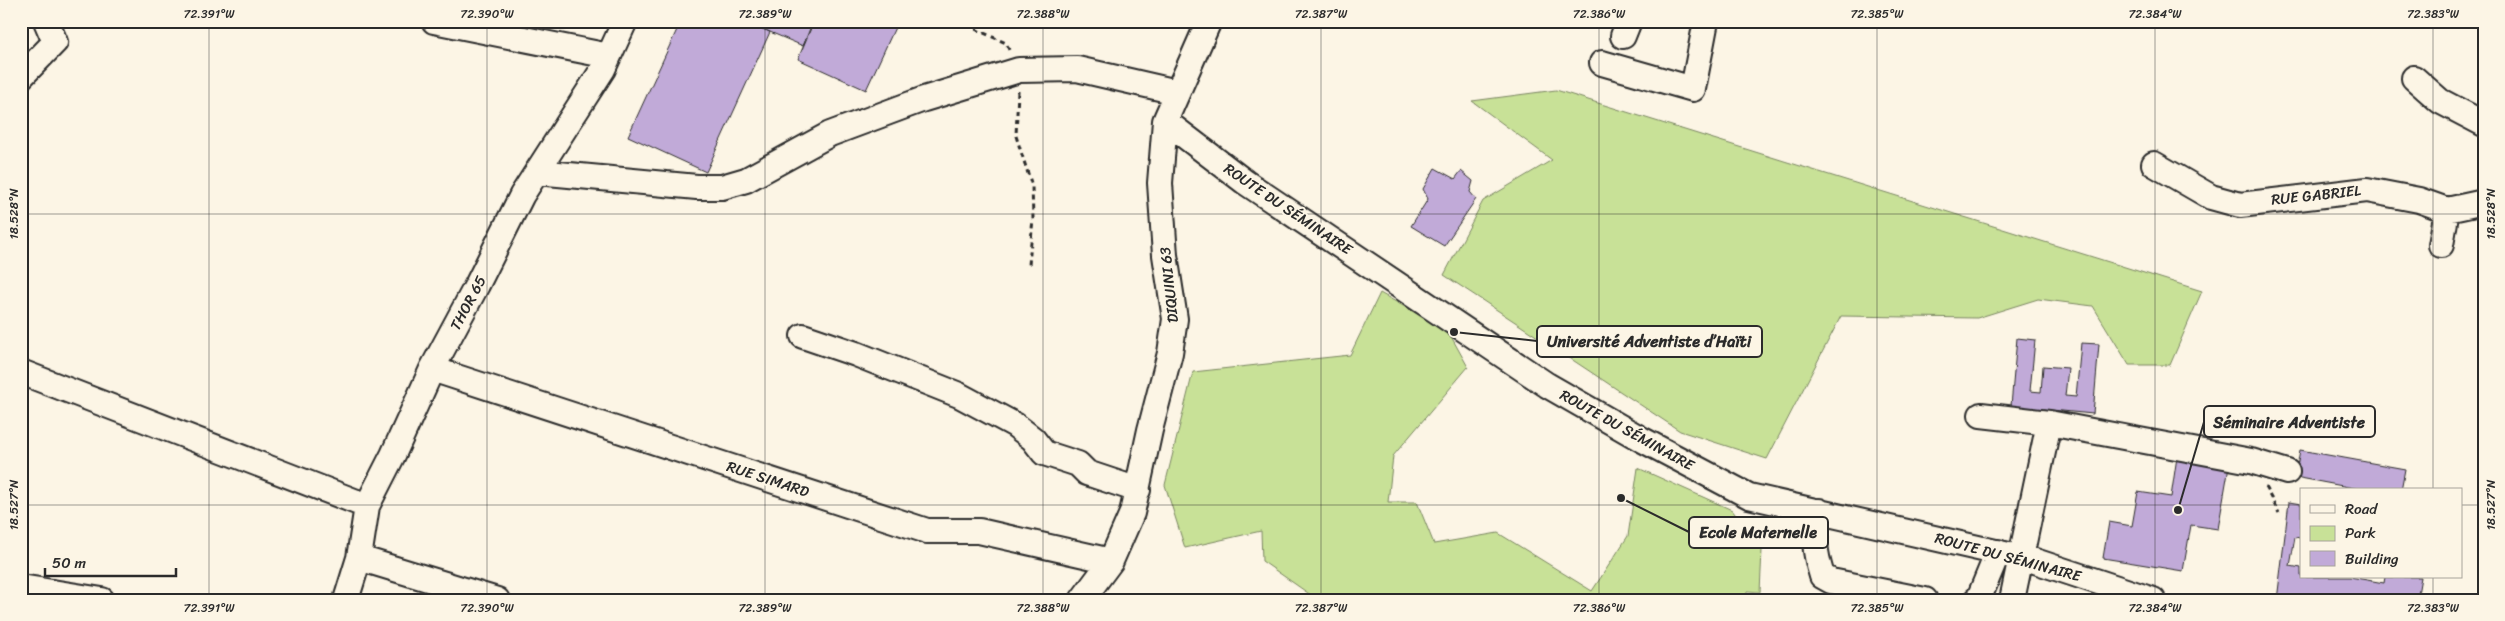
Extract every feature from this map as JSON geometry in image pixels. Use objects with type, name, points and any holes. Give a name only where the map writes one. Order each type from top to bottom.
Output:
[{"type":"street","points":[[21,77],[55,42],[46,21]]},
{"type":"street","points":[[434,21],[609,56]]},
{"type":"street","name":"THOR 65","points":[[346,600],[359,558],[367,506],[394,455],[432,369],[478,285],[522,195],[609,56],[626,21]]},
{"type":"street","name":"DIQUINI 63","points":[[1082,600],[1111,561],[1124,534],[1138,490],[1150,430],[1170,353],[1175,319],[1165,254],[1160,183],[1164,121],[1209,21]]},
{"type":"street","points":[[1602,63],[1693,89],[1706,21]]},
{"type":"street","points":[[537,172],[697,187],[722,187],[746,180],[830,134],[924,99],[1018,70],[1077,69],[1177,92]]},
{"type":"street","points":[[2414,78],[2440,101],[2484,124]]},
{"type":"street","name":"ROUTE DU SÉMINAIRE","points":[[1164,121],[1245,182],[1547,385],[1641,439],[1749,496],[2009,555],[2153,600]]},
{"type":"street","name":"RUE GABRIEL","points":[[2154,164],[2211,196],[2240,205],[2367,190],[2419,200],[2447,210]]},
{"type":"street","points":[[2441,246],[2447,210],[2484,202]]},
{"type":"street","points":[[803,336],[856,354],[959,395],[1015,425],[1033,439],[1044,453],[1078,464],[1087,473],[1138,490]]},
{"type":"street","name":"RUE SIMARD","points":[[432,369],[927,532],[979,531],[1111,561]]},
{"type":"street","points":[[21,372],[367,506]]},
{"type":"street","points":[[1981,415],[2049,423],[2251,461],[2287,472]]},
{"type":"street","points":[[1976,600],[2009,555],[2049,423]]},
{"type":"street","points":[[1818,511],[1814,534],[1814,552],[1822,576],[1831,581],[1925,600]]},
{"type":"street","points":[[2009,555],[2012,600]]},
{"type":"street","points":[[359,558],[497,600]]},
{"type":"street","points":[[21,587],[102,600]]},
{"type":"path","points":[[972,21],[975,29],[1006,43],[1018,70],[1016,136],[1032,186],[1033,218],[1029,265]]},
{"type":"green space","points":[[1556,90],[2202,291],[2170,365],[2129,365],[2093,306],[2038,299],[1977,318],[1841,316],[1767,459],[1680,431],[1444,275],[1483,201],[1552,160],[1472,101]]},
{"type":"green space","points":[[1380,293],[1448,331],[1468,367],[1393,456],[1388,502],[1417,502],[1434,544],[1498,533],[1592,591],[1628,536],[1638,468],[1732,510],[1762,550],[1760,592],[1747,591],[1746,600],[1318,600],[1262,561],[1261,531],[1185,548],[1165,485],[1193,372],[1350,355]]},
{"type":"building","points":[[681,21],[744,21],[770,32],[706,172],[628,136]]},
{"type":"building","points":[[744,21],[813,21],[803,46]]},
{"type":"building","points":[[814,21],[898,21],[866,90],[798,59]]},
{"type":"building","points":[[1435,168],[1455,179],[1461,171],[1473,181],[1470,192],[1476,199],[1444,246],[1411,226],[1428,199],[1423,189]]},
{"type":"building","points":[[2017,338],[2035,340],[2030,391],[2041,392],[2043,366],[2068,368],[2065,396],[2076,397],[2081,343],[2099,344],[2093,414],[2011,406]]},
{"type":"building","points":[[2300,450],[2405,469],[2401,488],[2353,488],[2295,477]]},
{"type":"building","points":[[2177,457],[2229,466],[2218,529],[2191,525],[2183,571],[2103,558],[2109,522],[2132,526],[2138,492],[2171,497]]},
{"type":"building","points":[[2289,502],[2300,504],[2300,538],[2295,537],[2290,566],[2300,568],[2300,578],[2356,578],[2384,583],[2385,578],[2421,578],[2417,600],[2382,596],[2381,600],[2277,600]]},
{"type":"place","name":"Université Adventiste d’Haïti","points":[[1454,332]]},
{"type":"place","name":"Ecole Maternelle","points":[[1621,498]]},
{"type":"place","name":"Séminaire Adventiste","points":[[2178,510]]}]
